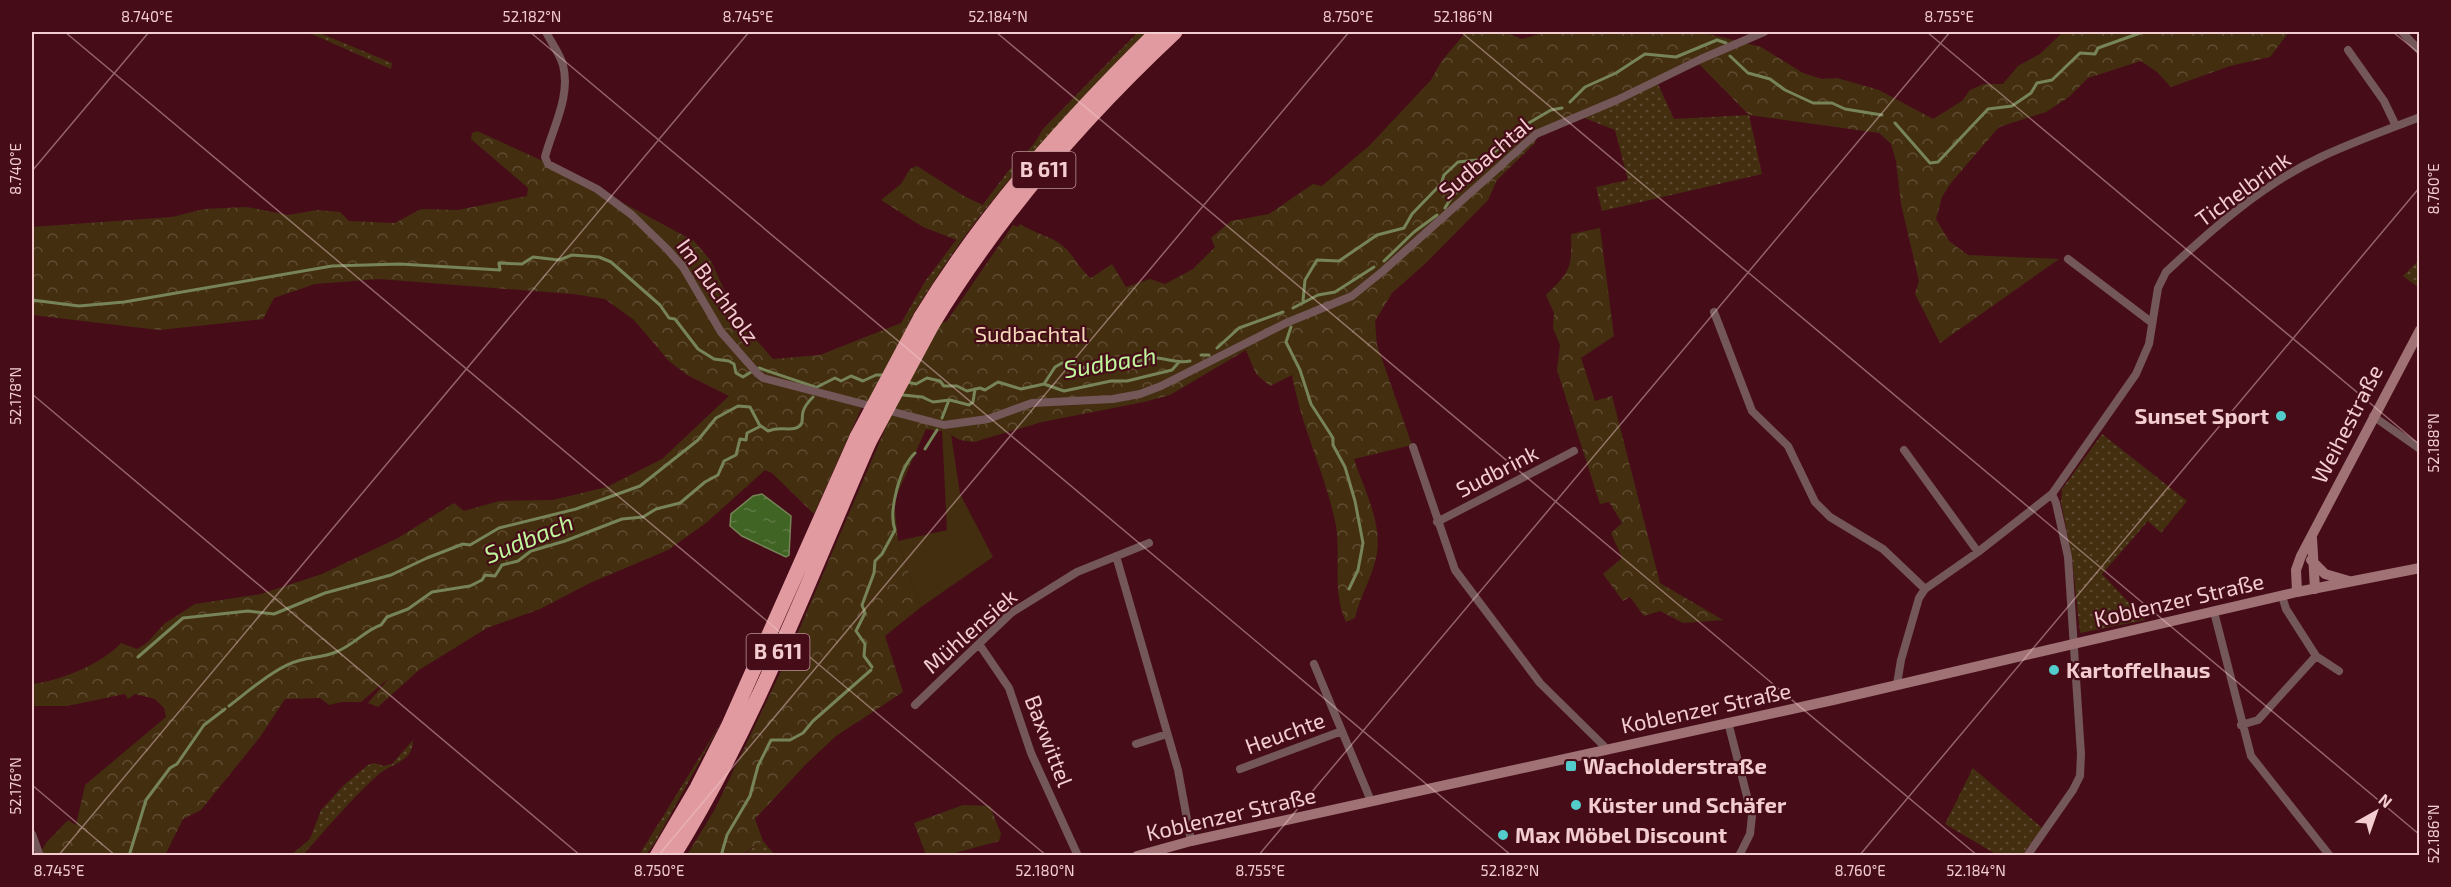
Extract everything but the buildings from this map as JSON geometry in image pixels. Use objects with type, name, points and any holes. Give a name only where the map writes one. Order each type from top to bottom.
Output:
[{"type":"highway","name":"B 611","points":[[657,855],[697,788],[728,727],[863,440],[927,320],[1001,202],[1068,123],[1157,32]]},
{"type":"highway","name":"B 611","points":[[927,320],[1011,209],[1109,97],[1175,32]]},
{"type":"highway","name":"B 611","points":[[674,855],[707,800],[741,733],[863,440]]},
{"type":"main road","name":"Weihestraße","points":[[2297,592],[2296,570],[2373,416],[2420,330]]},
{"type":"main road","name":"Weihestraße","points":[[2312,537],[2311,560],[2315,589]]},
{"type":"main road","points":[[2311,560],[2325,574],[2350,581]]},
{"type":"main road","name":"Koblenzer Straße","points":[[1137,855],[1191,841],[2073,645],[2297,592],[2420,568]]},
{"type":"street","name":"Im Buchholz","points":[[546,32],[562,63],[565,81],[565,94],[545,157],[548,164],[597,189],[632,215],[668,249],[683,267],[721,332],[763,378],[905,417]]},
{"type":"street","name":"Sudbachtal","points":[[905,417],[944,425],[988,419],[1032,403],[1113,399],[1161,387],[1286,323],[1352,296],[1536,134],[1617,100],[1709,55],[1764,32]]},
{"type":"street","points":[[2402,32],[2420,51]]},
{"type":"street","points":[[2348,50],[2384,101],[2397,126]]},
{"type":"street","name":"Tichelbrink","points":[[1925,589],[1978,552],[2052,494],[2136,374],[2149,344],[2158,288],[2166,272],[2255,196],[2320,157],[2420,117]]},
{"type":"street","points":[[2068,259],[2151,322]]},
{"type":"street","points":[[1713,312],[1752,411],[1788,446],[1815,502],[1830,517],[1883,549],[1925,589],[1918,598],[1898,684]]},
{"type":"street","points":[[2373,416],[2420,449]]},
{"type":"street","points":[[1413,447],[1455,570],[1540,683],[1608,750]]},
{"type":"street","points":[[1904,450],[1978,552]]},
{"type":"street","name":"Sudbrink","points":[[1437,522],[1574,451]]},
{"type":"street","points":[[2027,855],[2073,790],[2080,776],[2068,557],[2052,494]]},
{"type":"street","name":"Mühlensiek","points":[[915,705],[1011,613],[1077,572],[1149,543]]},
{"type":"street","points":[[1116,556],[1178,770],[1191,841]]},
{"type":"street","name":"Koblenzer Straße","points":[[2282,596],[2286,609],[2316,656],[2339,671]]},
{"type":"street","points":[[2214,612],[2241,725],[2251,756],[2263,774],[2330,855]]},
{"type":"street","name":"Baxwittel","points":[[980,644],[1010,688],[1031,753],[1078,855]]},
{"type":"street","points":[[2241,725],[2259,720],[2316,656]]},
{"type":"street","name":"Heuchte","points":[[1314,663],[1371,801]]},
{"type":"street","points":[[1728,722],[1752,816],[1750,834],[1739,855]]},
{"type":"street","name":"Heuchte","points":[[1240,769],[1342,731]]},
{"type":"street","points":[[1136,744],[1167,734]]},
{"type":"street","points":[[32,834],[40,855]]},
{"type":"green space","points":[[307,32],[317,32],[392,63],[391,69]]},
{"type":"green space","points":[[1138,32],[1149,32],[1014,174],[959,245],[902,332],[897,330],[926,280],[1009,170],[1034,144],[1043,129]]},
{"type":"green space","name":"Sudbachtal","points":[[1466,32],[1504,32],[1522,39],[1546,32],[1701,32],[1761,47],[1803,73],[1822,79],[1837,78],[1879,90],[1933,119],[1962,101],[1970,90],[1984,84],[2003,84],[2018,66],[2040,54],[2063,32],[2289,32],[2270,57],[2230,66],[2171,87],[2157,72],[2141,61],[2088,78],[2069,97],[2046,112],[1999,127],[1950,184],[1942,197],[1936,219],[1949,241],[1968,255],[2059,259],[1940,343],[1915,294],[1919,281],[1901,204],[1896,161],[1891,144],[1879,133],[1749,115],[1700,65],[1691,65],[1536,137],[1535,143],[1497,180],[1488,200],[1426,263],[1392,293],[1375,321],[1377,345],[1412,445],[1354,459],[1371,505],[1378,541],[1375,562],[1355,618],[1346,622],[1339,599],[1337,538],[1332,507],[1301,413],[1292,375],[1270,386],[1256,374],[1246,350],[1170,395],[1144,402],[1042,422],[974,442],[960,440],[946,432],[926,429],[894,501],[898,541],[921,607],[885,636],[903,692],[836,736],[806,764],[755,819],[763,841],[741,855],[687,855],[715,809],[784,665],[889,420],[862,407],[814,514],[772,473],[765,470],[706,523],[668,550],[590,583],[540,609],[487,628],[419,670],[378,707],[368,703],[389,678],[361,702],[341,702],[329,705],[320,698],[285,699],[260,737],[201,810],[183,819],[165,855],[39,855],[46,843],[68,820],[76,825],[85,785],[166,717],[164,708],[155,699],[135,694],[128,699],[125,694],[67,706],[32,706],[32,684],[80,670],[103,658],[121,643],[137,649],[147,643],[164,624],[195,604],[261,594],[322,574],[398,538],[454,503],[464,511],[499,501],[553,500],[607,487],[662,459],[729,396],[687,375],[669,361],[634,320],[605,299],[573,294],[379,279],[315,284],[274,298],[263,319],[159,330],[32,315],[32,227],[172,217],[204,209],[247,207],[288,215],[317,210],[340,212],[349,221],[395,223],[421,209],[458,210],[527,196],[528,188],[471,139],[472,133],[477,131],[556,167],[694,241],[711,261],[737,318],[773,359],[820,355],[901,323],[900,326],[908,323],[914,313],[939,324],[947,321],[1013,225],[1018,227],[1020,224],[1067,249],[1091,278],[1112,264],[1126,287],[1150,279],[1165,284],[1193,269],[1215,247],[1211,238],[1231,221],[1269,214],[1313,184],[1322,186],[1370,145],[1431,80],[1441,62]]},
{"type":"green space","points":[[1657,82],[1674,119],[1749,115],[1762,174],[1602,211],[1596,187],[1628,180],[1615,130],[1582,117]]},
{"type":"green space","points":[[917,166],[964,196],[983,205],[957,240],[923,227],[881,200],[901,184],[910,169]]},
{"type":"green space","points":[[1600,228],[1614,336],[1581,358],[1595,401],[1612,396],[1660,583],[1723,620],[1683,623],[1660,611],[1644,616],[1630,597],[1623,601],[1603,574],[1622,558],[1611,533],[1622,523],[1609,502],[1600,504],[1557,370],[1560,345],[1553,328],[1554,313],[1546,295],[1561,280],[1568,268],[1571,255],[1571,234]]},
{"type":"green space","points":[[2419,260],[2419,288],[2403,276]]},
{"type":"green space","points":[[942,430],[951,434],[960,494],[993,557],[921,607],[898,541],[947,530]]},
{"type":"green space","points":[[2102,434],[2187,501],[2161,533],[2148,521],[2102,574],[2145,620],[2080,633],[2072,558],[2061,502],[2062,489]]},
{"type":"green space","points":[[722,721],[656,841],[646,855],[639,855]]},
{"type":"green space","points":[[413,740],[410,753],[406,758],[384,770],[369,783],[303,855],[291,855],[310,839],[321,810],[344,785],[368,765],[392,764]]},
{"type":"green space","points":[[1973,768],[2042,828],[2022,855],[1999,856],[1945,824]]},
{"type":"green space","points":[[963,805],[990,806],[1001,834],[999,841],[948,855],[926,855],[914,823]]},
{"type":"green space","points":[[763,841],[775,855],[741,856]]},
{"type":"water","points":[[762,494],[791,516],[789,555],[786,557],[742,536],[730,526],[731,514],[753,496]]},
{"type":"waterway","name":"Sudbach","points":[[1895,123],[1930,163],[1938,162],[1988,109],[2012,106],[2031,93],[2037,83],[2052,80],[2080,53],[2095,54],[2098,48],[2143,32]]},
{"type":"waterway","name":"Sudbach","points":[[1570,102],[1585,87],[1616,73],[1645,54],[1676,57],[1717,40],[1726,43]]},
{"type":"waterway","name":"Sudbach","points":[[1730,56],[1748,73],[1770,79],[1785,90],[1813,103],[1832,103],[1845,109],[1882,115]]},
{"type":"waterway","name":"Sudbach","points":[[1303,301],[1305,280],[1317,260],[1339,261],[1377,235],[1404,228],[1412,214],[1441,184],[1444,175],[1458,162],[1487,159],[1520,128],[1551,110],[1562,108]]},
{"type":"waterway","name":"Sudbach","points":[[1445,208],[1486,160]]},
{"type":"waterway","name":"Sudbach","points":[[1384,261],[1414,232],[1437,215]]},
{"type":"waterway","points":[[32,300],[79,306],[124,302],[332,266],[400,264],[500,270],[499,263],[522,264],[533,257],[559,260],[572,255],[599,257],[611,262],[660,305],[669,318],[675,319],[698,349],[714,359],[734,364],[736,373],[743,377],[751,372]]},
{"type":"waterway","name":"Sudbach","points":[[1293,308],[1318,295],[1335,292],[1374,267]]},
{"type":"waterway","name":"Sudbach","points":[[1217,348],[1239,328],[1283,312]]},
{"type":"waterway","points":[[1291,327],[1286,342],[1300,370],[1311,404],[1333,438],[1333,445],[1345,467],[1355,501],[1363,543],[1358,570],[1349,589]]},
{"type":"waterway","name":"Sudbach","points":[[1201,355],[1209,355]]},
{"type":"waterway","name":"Sudbach","points":[[1044,384],[1055,367],[1062,363],[1078,364],[1084,368],[1099,368],[1111,361],[1128,363],[1157,358],[1177,362],[1190,361]]},
{"type":"waterway","name":"Sudbach","points":[[907,382],[916,384],[927,378],[940,381],[944,386],[957,386],[967,391],[980,388],[985,390],[998,382],[1021,389],[1044,384],[1064,391],[1111,381],[1127,381],[1172,370],[1179,362]]},
{"type":"waterway","points":[[759,368],[815,387]]},
{"type":"waterway","name":"Sudbach","points":[[815,388],[835,378],[841,381],[851,376],[863,381],[876,375],[883,375]]},
{"type":"waterway","name":"Sudbach","points":[[903,395],[922,397],[933,402],[950,400],[969,405],[973,402],[975,389]]},
{"type":"waterway","name":"Sudbach","points":[[229,706],[282,668],[301,660],[327,655],[342,649],[381,625],[387,617],[408,609],[432,592],[470,586],[482,580],[485,575],[495,576],[502,565],[518,561],[531,551],[565,541],[622,519],[643,517],[656,509],[680,503],[705,482],[718,475],[724,461],[736,455],[740,439],[746,440],[747,433],[761,426],[768,431],[799,427],[802,423],[802,414],[813,397]]},
{"type":"waterway","points":[[942,418],[949,400]]},
{"type":"waterway","points":[[138,657],[183,618],[248,611],[274,614],[325,593],[391,575],[463,544],[470,545],[499,528],[576,509],[640,486],[698,440],[716,418],[738,406],[750,407],[760,426]]},
{"type":"waterway","points":[[925,449],[937,430]]},
{"type":"waterway","points":[[872,667],[864,656],[865,644],[856,631],[865,613],[862,605],[874,573],[875,561],[882,554],[895,530],[894,501],[900,479],[915,453]]},
{"type":"waterway","points":[[721,856],[727,835],[750,796],[758,766],[771,740],[790,740],[803,733],[813,721],[871,670]]},
{"type":"waterway","name":"Sudbach","points":[[129,856],[146,800],[170,768],[177,764],[204,725],[225,709]]},
{"type":"place","name":"Sunset Sport","points":[[2281,416]]},
{"type":"place","name":"Kartoffelhaus","points":[[2054,670]]},
{"type":"place","name":"Wacholderstraße","points":[[1571,766]]},
{"type":"place","name":"Küster und Schäfer","points":[[1576,805]]},
{"type":"place","name":"Max Möbel Discount","points":[[1503,835]]}]
